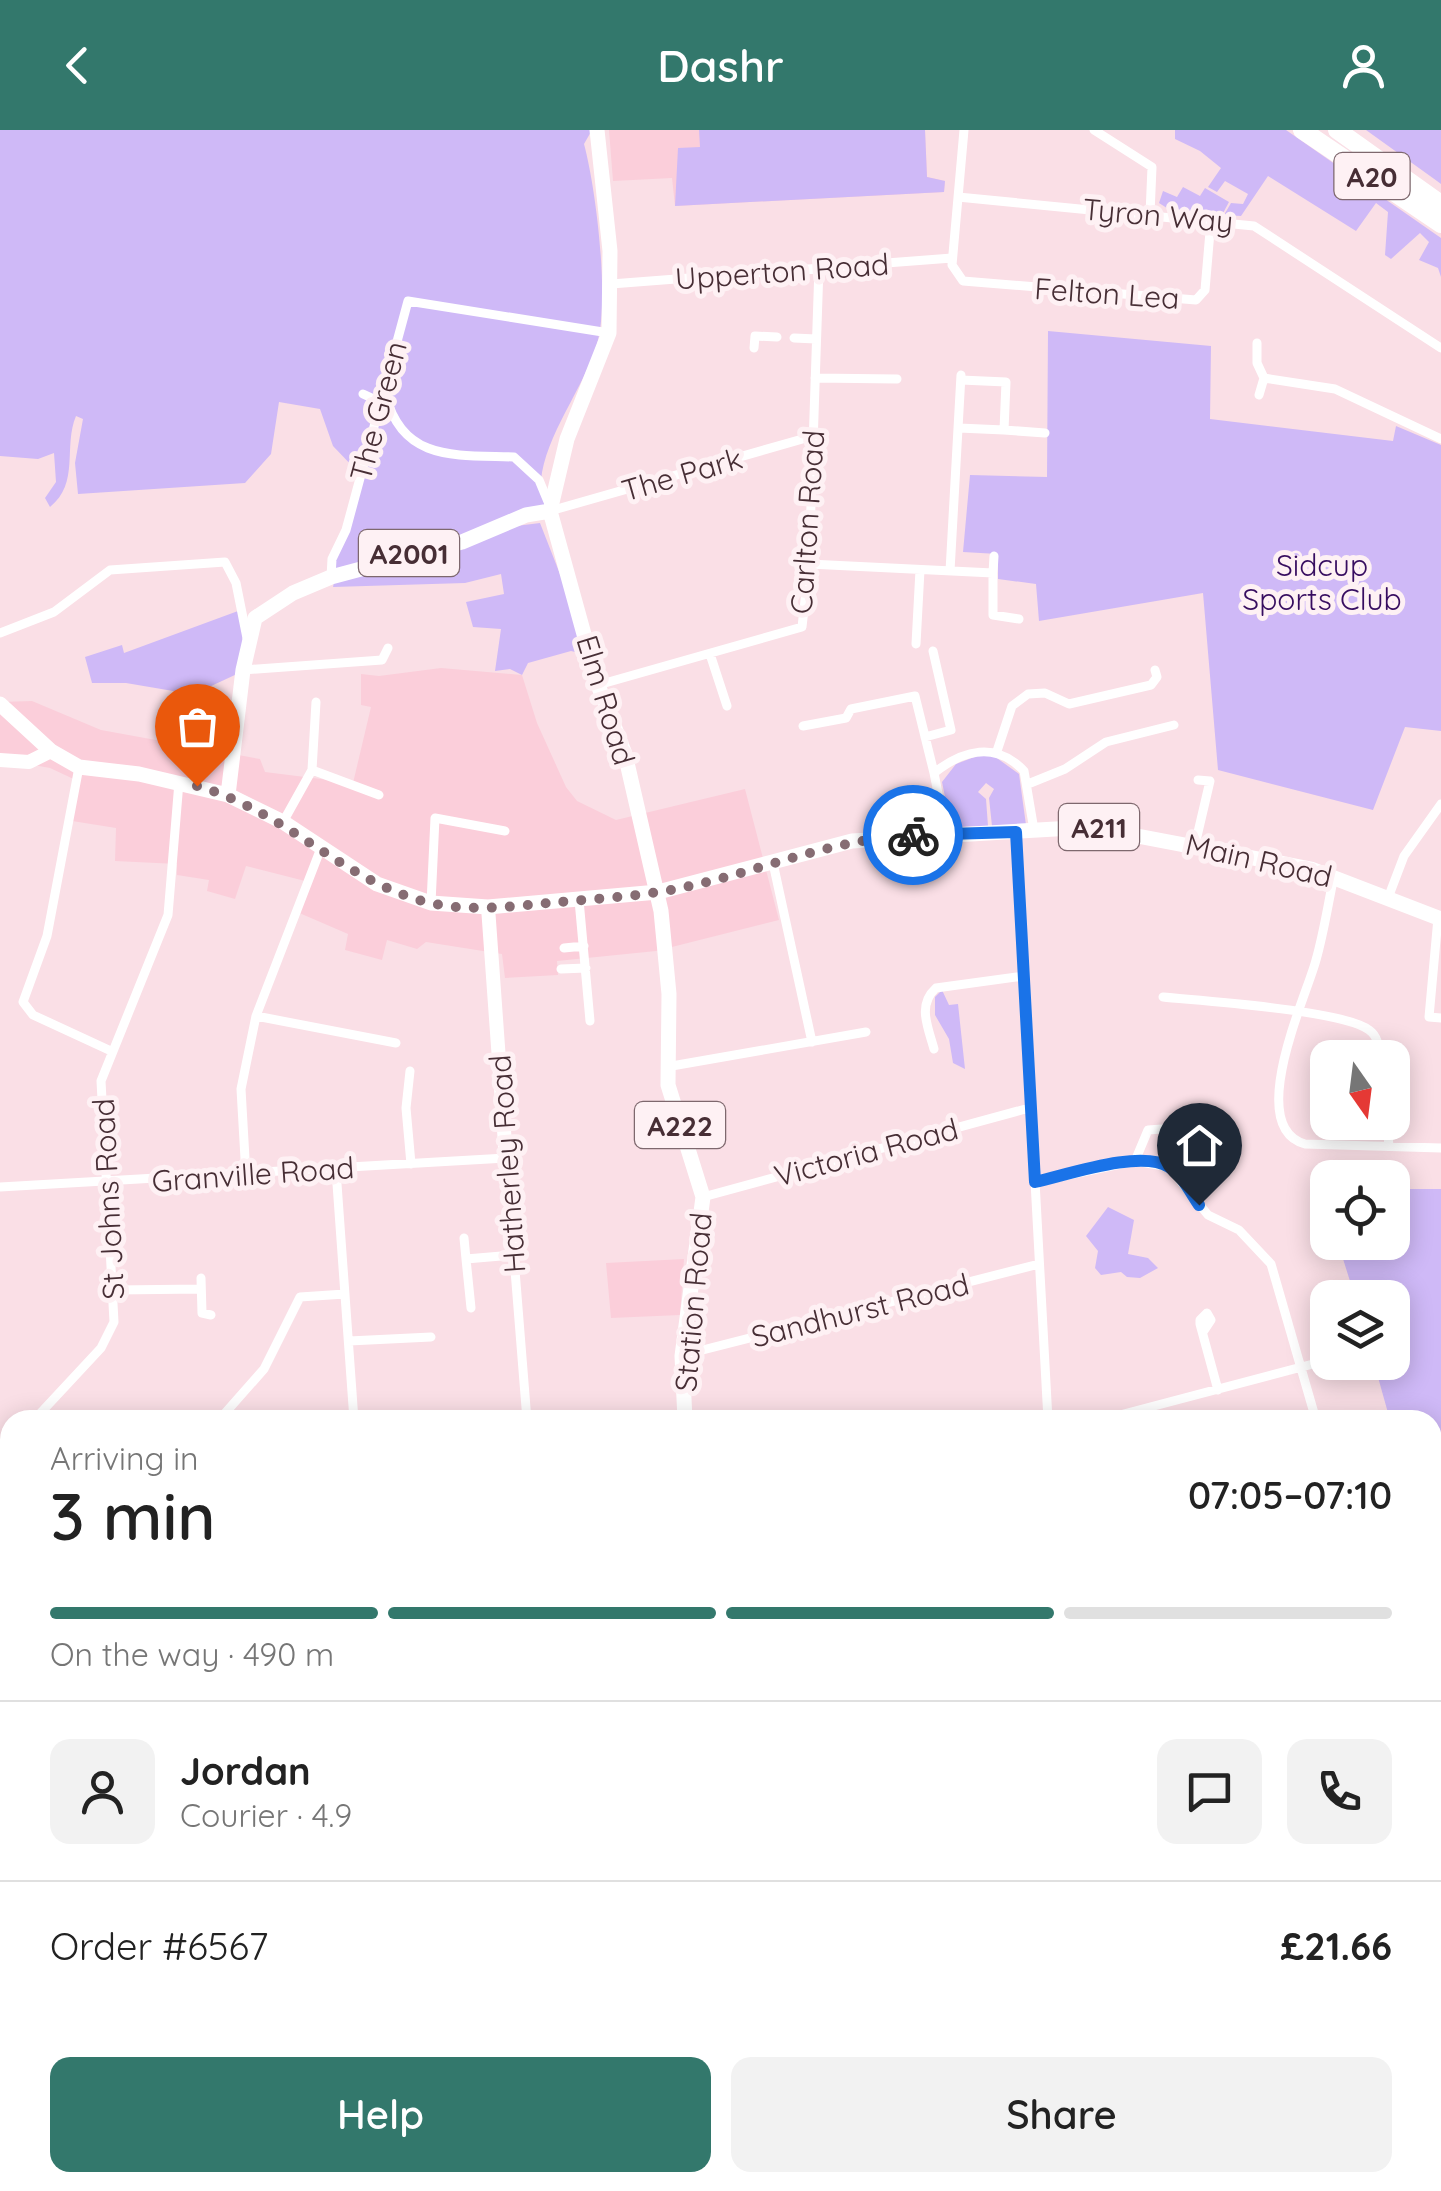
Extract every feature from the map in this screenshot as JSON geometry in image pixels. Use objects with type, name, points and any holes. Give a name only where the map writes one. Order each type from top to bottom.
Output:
[{"type":"highway","name":"A20","points":[[1302,130],[1441,224]]},
{"type":"highway","name":"A20","points":[[1337,130],[1441,204]]},
{"type":"main road","points":[[549,503],[567,439],[610,332],[611,284],[597,130]]},
{"type":"main road","name":"A2001","points":[[228,795],[248,645],[272,608],[331,577],[401,554],[462,542],[549,503]]},
{"type":"main road","name":"Elm Road","points":[[549,503],[598,686],[625,754],[658,892]]},
{"type":"main road","name":"A211","points":[[0,704],[51,751],[79,767],[179,782],[228,795],[284,822],[377,884],[431,903],[488,907],[658,892]]},
{"type":"main road","name":"Main Road","points":[[658,892],[852,840],[1094,827],[1334,876],[1440,918]]},
{"type":"main road","name":"Station Road","points":[[658,892],[669,994],[666,1067],[672,1103],[698,1169],[703,1197],[682,1356],[685,1410]]},
{"type":"street","points":[[952,258],[964,130]]},
{"type":"street","points":[[1094,130],[1152,167],[1150,214]]},
{"type":"street","name":"Tyron Way","points":[[958,198],[1255,226],[1441,348]]},
{"type":"street","name":"Felton Lea","points":[[952,258],[953,272],[962,281],[1196,300],[1205,290],[1211,220]]},
{"type":"street","name":"Upperton Road","points":[[611,284],[952,258]]},
{"type":"street","name":"Carlton Road","points":[[598,686],[802,627],[809,564],[819,267]]},
{"type":"street","name":"The Green","points":[[331,577],[332,559],[385,394],[408,300],[610,332]]},
{"type":"street","points":[[754,348],[754,336],[777,337]]},
{"type":"street","points":[[794,338],[816,339]]},
{"type":"street","points":[[1257,344],[1257,363],[1264,378],[1259,395]]},
{"type":"street","points":[[815,378],[897,379]]},
{"type":"street","points":[[950,571],[961,378],[1006,382],[1004,430]]},
{"type":"street","points":[[1264,378],[1335,388],[1441,439]]},
{"type":"street","points":[[362,394],[376,400],[385,394],[399,430],[433,451],[514,456],[549,503]]},
{"type":"street","points":[[959,428],[1045,432]]},
{"type":"street","name":"The Park","points":[[549,503],[813,436]]},
{"type":"street","points":[[994,556],[993,615],[1019,619]]},
{"type":"street","points":[[0,634],[54,612],[110,570],[226,562],[236,583],[248,645]]},
{"type":"street","points":[[809,564],[994,573]]},
{"type":"street","points":[[916,644],[920,570]]},
{"type":"street","points":[[243,670],[365,665],[384,660],[388,648]]},
{"type":"street","points":[[924,737],[951,730],[933,651]]},
{"type":"street","points":[[710,654],[727,706]]},
{"type":"street","points":[[997,751],[1012,706],[1028,694],[1045,693],[1068,704],[1151,685],[1157,677],[1155,670]]},
{"type":"street","points":[[803,726],[846,718],[851,709],[915,696],[946,834]]},
{"type":"street","points":[[284,822],[312,770],[316,702]]},
{"type":"street","points":[[1028,784],[1065,769],[1106,742],[1174,725]]},
{"type":"street","points":[[0,760],[29,762],[51,751]]},
{"type":"street","points":[[934,773],[966,755],[997,751],[1016,763],[1028,784],[1034,830]]},
{"type":"street","points":[[79,767],[48,936],[23,1002],[33,1016],[112,1051]]},
{"type":"street","points":[[312,770],[379,795]]},
{"type":"street","points":[[1195,845],[1210,780],[1198,780]]},
{"type":"street","name":"St Johns Road","points":[[43,1410],[107,1340],[114,1322],[116,1290],[100,1088],[168,916],[179,782]]},
{"type":"street","points":[[1388,898],[1410,846],[1441,804]]},
{"type":"street","points":[[431,903],[436,818],[505,831]]},
{"type":"street","points":[[1016,832],[1047,1410]]},
{"type":"street","points":[[246,1176],[241,1089],[256,1016],[321,848]]},
{"type":"street","points":[[773,862],[812,1042]]},
{"type":"street","points":[[1334,876],[1317,958],[1296,1012],[1282,1064],[1283,1120],[1288,1134],[1306,1144],[1441,1148]]},
{"type":"street","points":[[580,900],[590,1021]]},
{"type":"street","name":"Hatherley Road","points":[[488,907],[526,1410]]},
{"type":"street","points":[[1440,918],[1430,1017],[1441,1018]]},
{"type":"street","points":[[564,948],[584,946]]},
{"type":"street","points":[[561,970],[586,968]]},
{"type":"street","points":[[934,1048],[924,1013],[928,995],[936,988],[1023,976]]},
{"type":"street","points":[[1163,996],[1296,1012],[1364,1026],[1377,1040]]},
{"type":"street","points":[[256,1016],[396,1043]]},
{"type":"street","points":[[666,1067],[866,1032]]},
{"type":"street","points":[[410,1071],[406,1108],[410,1164]]},
{"type":"street","name":"Victoria Road","points":[[703,1197],[1029,1108]]},
{"type":"street","points":[[1135,1160],[1138,1146],[1149,1129],[1176,1128],[1188,1153],[1178,1174]]},
{"type":"street","points":[[1388,1140],[1389,1146]]},
{"type":"street","name":"Granville Road","points":[[0,1187],[108,1184],[506,1158]]},
{"type":"street","points":[[1035,1182],[1135,1160],[1158,1162],[1178,1174],[1208,1215],[1238,1230],[1267,1256],[1313,1410]]},
{"type":"street","points":[[336,1170],[353,1410]]},
{"type":"street","points":[[464,1238],[471,1308]]},
{"type":"street","points":[[466,1259],[514,1255]]},
{"type":"street","name":"Sandhurst Road","points":[[682,1356],[1038,1264]]},
{"type":"street","points":[[116,1290],[201,1284],[202,1313],[212,1316]]},
{"type":"street","points":[[228,1410],[264,1369],[298,1299],[345,1294]]},
{"type":"street","points":[[1203,1332],[1218,1390]]},
{"type":"street","points":[[349,1341],[430,1337]]},
{"type":"street","points":[[1140,1410],[1310,1365]]},
{"type":"shaded area","points":[[609,130],[925,130],[927,177],[945,181],[944,192],[675,206],[672,178],[613,181]]},
{"type":"shaded area","points":[[441,668],[522,675],[537,723],[566,787],[577,801],[616,820],[745,789],[779,920],[656,951],[557,961],[558,975],[505,978],[502,954],[426,942],[417,949],[387,940],[382,960],[345,950],[348,934],[297,912],[309,882],[246,866],[235,899],[207,891],[209,880],[177,875],[177,864],[115,861],[116,828],[72,821],[80,782],[50,768],[0,759],[0,702],[32,701],[101,730],[260,759],[265,772],[353,783],[371,707],[361,705],[361,674],[379,676]]},
{"type":"shaded area","points":[[684,1259],[680,1315],[611,1318],[606,1263]]},
{"type":"green space","points":[[0,130],[592,130],[584,144],[597,215],[601,325],[591,361],[544,464],[541,485],[550,511],[516,526],[540,523],[592,656],[571,651],[528,663],[522,675],[510,669],[495,671],[501,629],[473,627],[466,602],[504,594],[501,574],[465,583],[333,587],[335,577],[331,577],[363,464],[356,470],[333,446],[320,409],[279,402],[271,454],[245,483],[78,494],[75,463],[83,419],[76,416],[65,487],[50,507],[45,498],[56,482],[54,453],[38,459],[0,456]]},
{"type":"green space","points":[[699,130],[925,130],[927,177],[945,181],[944,192],[675,206],[678,148],[700,147]]},
{"type":"green space","points":[[1175,130],[1286,130],[1441,238],[1441,277],[1438,268],[1419,260],[1429,242],[1420,233],[1391,259],[1385,255],[1388,212],[1376,203],[1356,231],[1268,176],[1241,216],[1224,215],[1231,203],[1243,204],[1248,194],[1225,181],[1217,192],[1208,187],[1221,168],[1200,151],[1175,139]]},
{"type":"green space","points":[[1366,130],[1441,130],[1441,184],[1437,181]]},
{"type":"green space","points":[[1183,187],[1200,196],[1205,188],[1229,202],[1222,215],[1170,210],[1159,203],[1163,191],[1177,197]]},
{"type":"green space","name":"Sidcup Sports Club","points":[[1048,331],[1211,346],[1210,419],[1393,441],[1396,426],[1441,445],[1441,731],[1405,727],[1373,810],[1218,770],[1203,593],[1039,621],[1036,584],[998,579],[998,554],[963,552],[970,475],[1047,477]]},
{"type":"green space","points":[[238,611],[246,647],[237,674],[209,687],[179,692],[126,683],[92,683],[85,657],[122,645],[124,653]]},
{"type":"green space","points":[[977,756],[994,756],[1019,774],[1026,825],[992,826],[989,798],[994,789],[986,783],[978,792],[986,799],[988,826],[951,827],[942,782],[956,764]]},
{"type":"green space","points":[[942,990],[949,1005],[958,1004],[965,1069],[953,1063],[949,1039],[935,1015],[935,997]]},
{"type":"green space","points":[[1410,1189],[1441,1189],[1441,1410],[1387,1410],[1379,1380],[1410,1380],[1410,1280],[1350,1280],[1343,1260],[1410,1260]]},
{"type":"green space","points":[[1108,1207],[1134,1220],[1128,1254],[1148,1258],[1158,1268],[1140,1278],[1121,1272],[1101,1275],[1095,1268],[1098,1251],[1086,1236]]},
{"type":"way so far","points":[[197,786],[228,795],[284,822],[377,884],[431,903],[452,906],[538,904],[675,890],[843,842],[913,835]]},
{"type":"route","points":[[913,835],[1016,832],[1035,1182],[1146,1160],[1178,1174],[1199,1205]]}]
